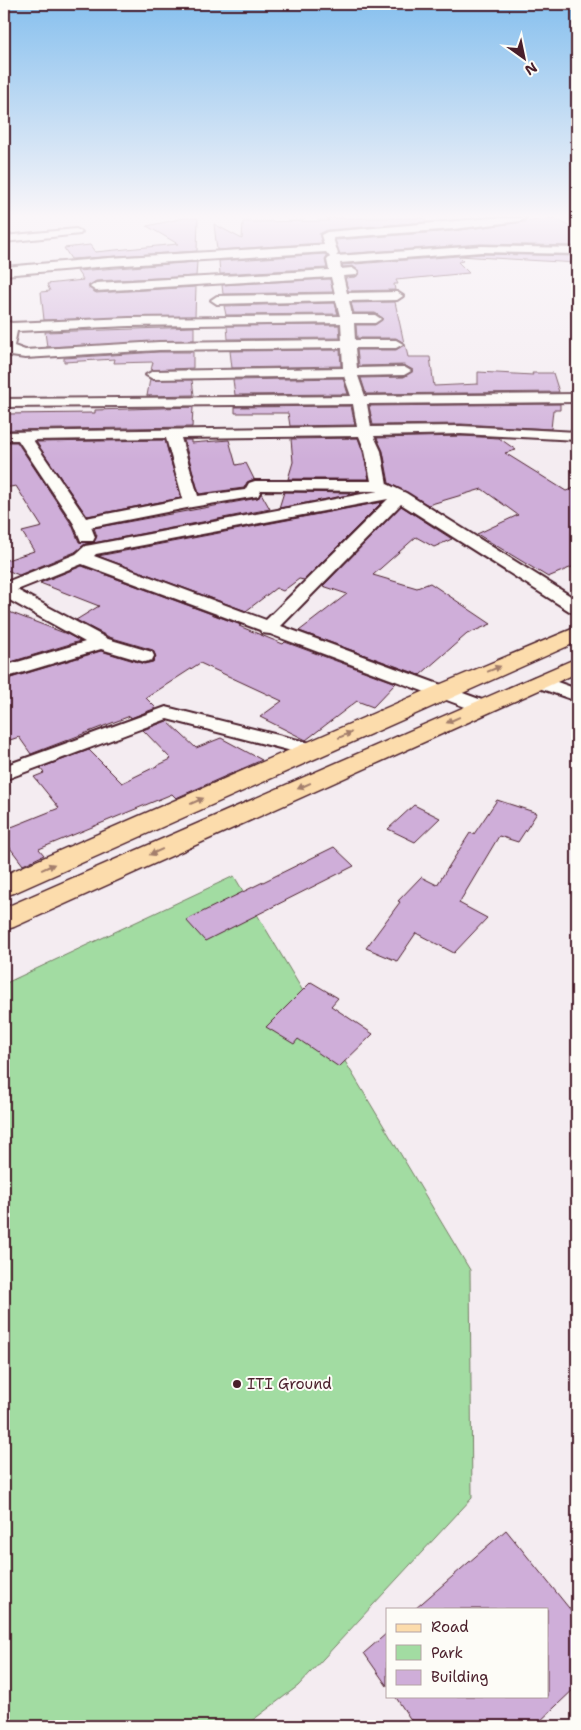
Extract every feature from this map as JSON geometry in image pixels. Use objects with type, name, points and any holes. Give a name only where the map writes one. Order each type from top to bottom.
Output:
[{"type":"main road","points":[[4,886],[577,634]]},
{"type":"main road","points":[[4,920],[577,665]]},
{"type":"street","points":[[217,300],[296,299]]},
{"type":"street","points":[[341,299],[347,320],[350,372],[359,400],[365,432],[391,492]]},
{"type":"street","points":[[375,319],[129,322],[7,326],[7,346],[8,349],[16,353],[26,354],[159,346],[396,344]]},
{"type":"street","points":[[153,375],[404,371]]},
{"type":"street","points":[[4,403],[577,398]]},
{"type":"street","points":[[4,436],[461,430],[577,436]]},
{"type":"street","points":[[172,433],[192,502]]},
{"type":"street","points":[[23,436],[82,524],[87,554]]},
{"type":"street","points":[[82,524],[192,502],[244,495],[252,493],[255,486],[273,484],[391,492],[577,608]]},
{"type":"street","points":[[4,589],[87,554],[391,492]]},
{"type":"street","points":[[268,629],[391,492]]},
{"type":"street","points":[[87,554],[268,629],[483,707]]},
{"type":"street","points":[[4,589],[100,643],[145,656]]},
{"type":"street","points":[[4,672],[100,643]]},
{"type":"street","points":[[540,682],[577,695]]},
{"type":"street","points":[[4,773],[166,713],[311,750]]},
{"type":"green space","name":"ITI Ground","points":[[234,876],[470,1270],[472,1498],[298,1686],[245,1726],[4,1726],[4,984]]},
{"type":"building","points":[[42,299],[196,299],[195,316],[44,320]]},
{"type":"building","points":[[395,302],[404,343],[396,338],[357,338],[356,325],[375,325],[383,318],[375,313],[354,313],[351,303]]},
{"type":"building","points":[[335,303],[338,314],[226,315],[224,306]]},
{"type":"building","points":[[339,325],[340,338],[228,339],[227,326]]},
{"type":"building","points":[[194,327],[194,340],[47,347],[45,332]]},
{"type":"building","points":[[405,344],[408,357],[430,357],[434,386],[478,384],[478,372],[533,375],[532,373],[553,373],[559,392],[366,394],[361,378],[404,377],[413,370],[404,365],[359,366],[357,350],[396,350]]},
{"type":"building","points":[[340,350],[341,366],[232,368],[230,351]]},
{"type":"building","points":[[159,352],[193,352],[193,368],[151,370],[153,362],[114,363],[115,359],[64,362],[64,358]]},
{"type":"building","points":[[343,378],[348,394],[235,395],[233,380]]},
{"type":"building","points":[[150,379],[192,380],[194,395],[147,396]]},
{"type":"building","points":[[560,404],[560,410],[553,410],[551,429],[461,424],[373,425],[369,406]]},
{"type":"building","points":[[351,406],[355,425],[290,426],[288,413],[235,413],[235,407]]},
{"type":"building","points":[[193,407],[192,427],[4,430],[4,414],[95,413],[95,410]]},
{"type":"building","points":[[461,436],[499,438],[516,450],[505,453],[566,491],[577,487],[577,565],[548,577],[477,534],[518,515],[482,489],[428,505],[389,483],[383,451],[377,438]]},
{"type":"building","points":[[358,438],[369,479],[288,479],[293,462],[291,439]]},
{"type":"building","points":[[165,440],[181,498],[87,516],[36,442]]},
{"type":"building","points":[[184,440],[191,440],[191,443],[229,440],[236,465],[246,463],[254,479],[247,482],[244,488],[199,494]]},
{"type":"building","points":[[4,442],[17,442],[72,525],[79,542],[92,543],[85,544],[75,552],[19,575],[4,569],[4,561],[34,551],[22,532],[42,527],[16,486],[4,488]]},
{"type":"building","points":[[284,492],[359,493],[279,508]]},
{"type":"building","points":[[261,493],[270,509],[93,543],[97,536],[94,528],[258,498]]},
{"type":"building","points":[[382,502],[304,580],[299,579],[283,591],[276,588],[246,611],[98,556]]},
{"type":"building","points":[[401,506],[452,539],[434,547],[416,537],[373,575],[417,588],[430,583],[491,624],[467,634],[420,675],[299,631],[347,594],[323,586]]},
{"type":"building","points":[[82,566],[241,625],[239,626],[283,644],[285,642],[396,683],[373,707],[357,701],[306,740],[260,717],[282,701],[200,663],[146,698],[156,708],[31,754],[19,737],[4,742],[4,680],[101,651],[144,664],[153,662],[156,657],[153,650],[109,637],[76,620],[99,606],[40,583]]},
{"type":"building","points":[[4,610],[67,634],[80,641],[4,664]]},
{"type":"building","points":[[167,721],[196,748],[221,738],[262,760],[176,798],[172,794],[39,849],[44,855],[23,865],[4,840],[4,830],[59,808],[34,777],[44,773],[40,768],[89,750],[122,783],[171,759],[143,730]]},
{"type":"building","points":[[497,800],[537,813],[518,842],[499,836],[459,903],[487,918],[454,953],[416,933],[397,961],[366,948],[400,902],[398,901],[421,877],[437,885],[470,833],[474,834]]},
{"type":"building","points":[[414,805],[440,818],[415,842],[388,829]]},
{"type":"building","points":[[334,847],[354,866],[205,941],[186,920]]},
{"type":"building","points":[[311,982],[338,998],[331,1006],[373,1034],[339,1067],[298,1039],[294,1044],[266,1027]]},
{"type":"building","points":[[506,1530],[577,1618],[577,1686],[535,1726],[415,1726],[396,1698],[548,1698],[548,1608],[416,1608]]},
{"type":"building","points":[[386,1634],[386,1685],[364,1653]]},
{"type":"place","name":"ITI Ground","points":[[237,1384]]}]
